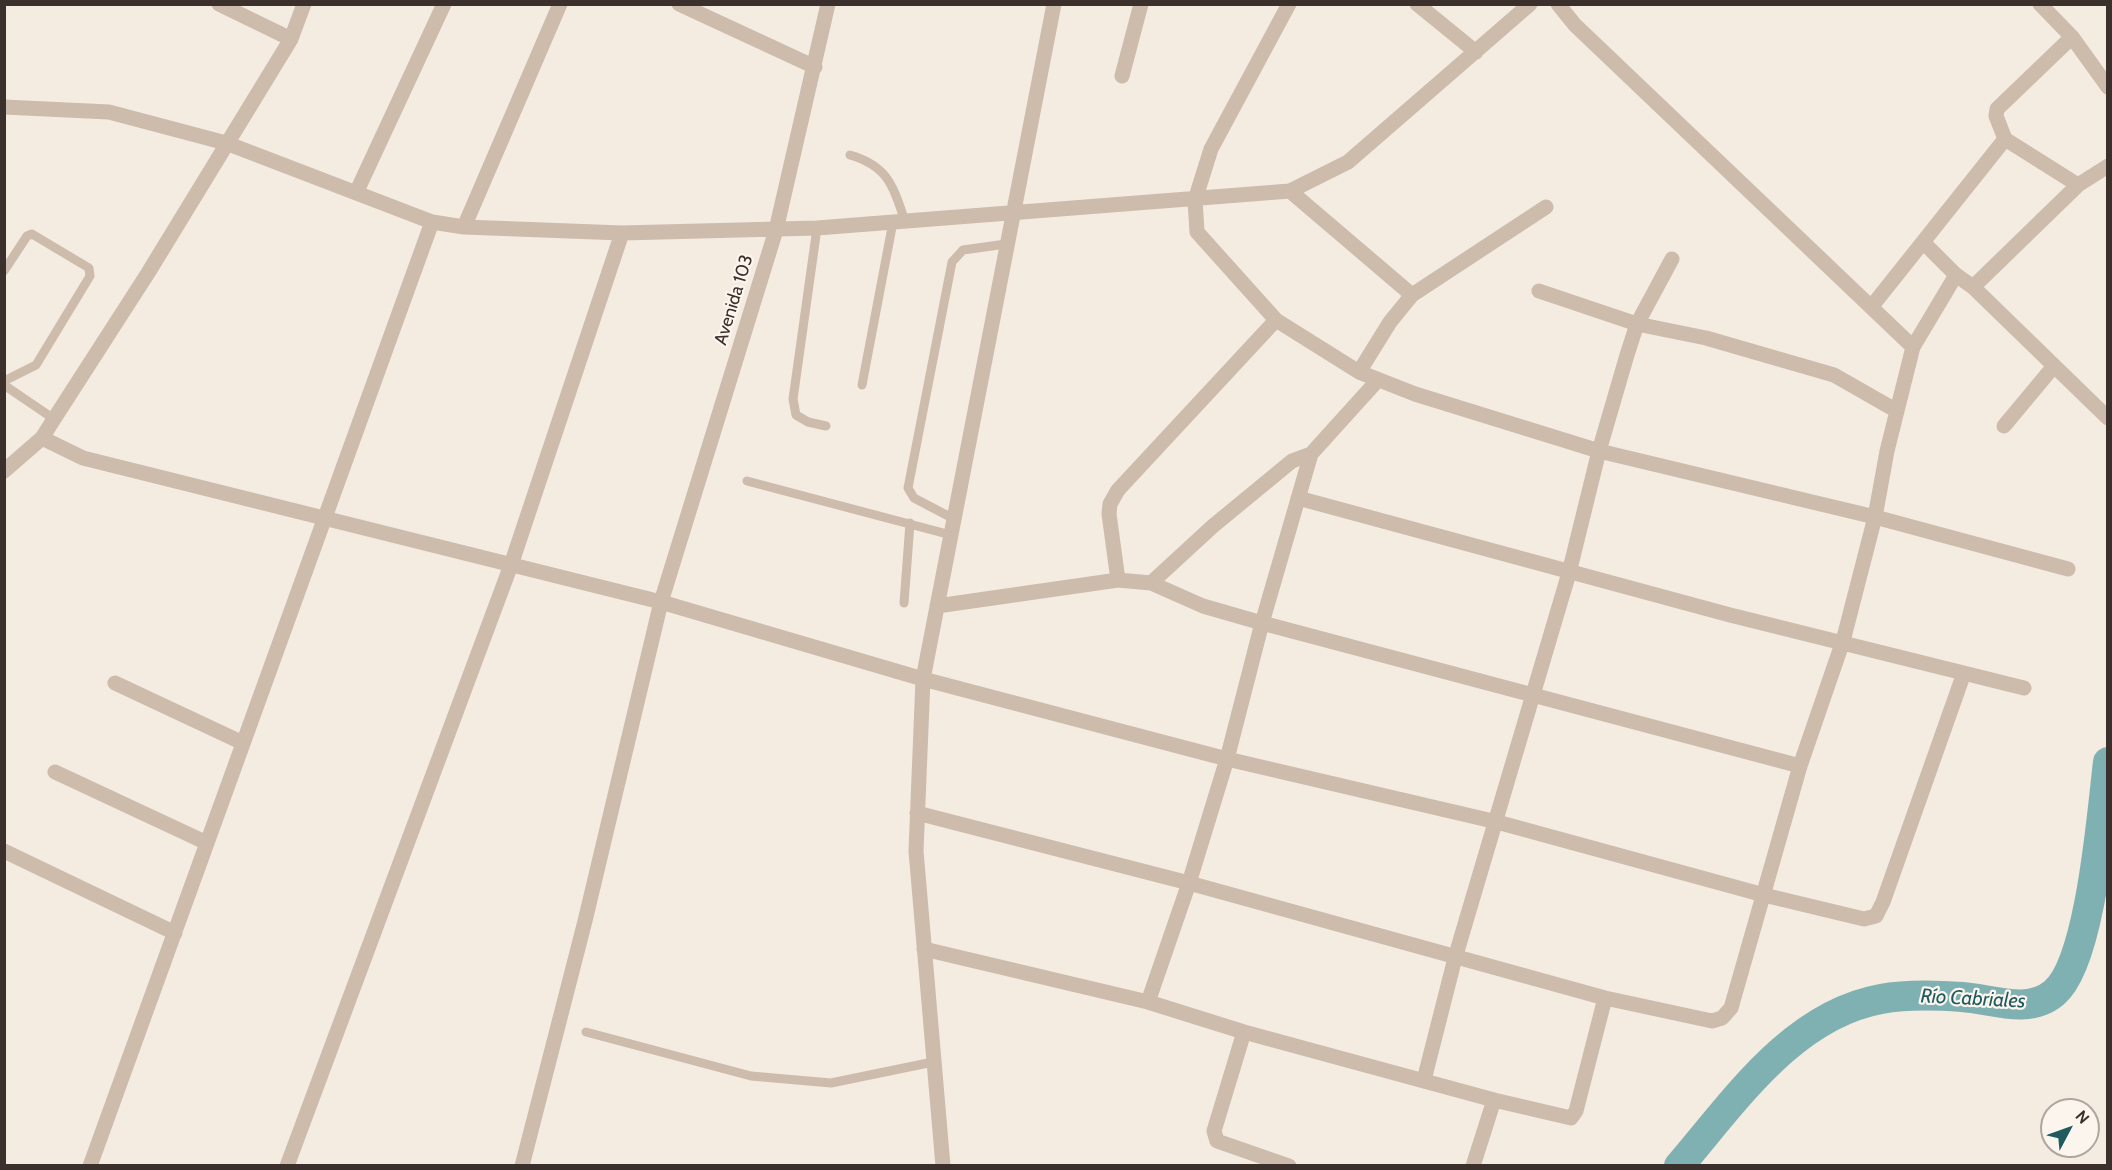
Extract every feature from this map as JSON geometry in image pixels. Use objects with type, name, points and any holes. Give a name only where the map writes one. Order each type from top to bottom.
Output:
[{"type":"street","points":[[219,4],[291,39]]},
{"type":"street","points":[[4,471],[42,438],[148,273],[291,39],[304,4]]},
{"type":"street","points":[[356,193],[444,4]]},
{"type":"street","points":[[464,227],[560,4]]},
{"type":"street","points":[[679,4],[815,67]]},
{"type":"street","name":"Avenida 103","points":[[522,1166],[585,921],[661,602],[776,230],[828,4]]},
{"type":"street","points":[[943,1166],[916,852],[923,680],[1012,211],[1054,4]]},
{"type":"street","points":[[1122,76],[1141,4]]},
{"type":"street","points":[[1289,4],[1212,149],[1195,200],[1197,232],[1276,320],[1377,381],[1599,451],[1875,517],[2068,569]]},
{"type":"street","points":[[1417,4],[1476,52]]},
{"type":"street","points":[[4,107],[109,112],[226,143],[432,222],[464,227],[622,234],[817,228],[1290,191],[1348,162],[1530,4]]},
{"type":"street","points":[[2040,4],[2072,37],[2108,87]]},
{"type":"street","points":[[1560,5],[1575,25],[1913,347]]},
{"type":"street","points":[[2072,37],[1997,110],[1996,116],[2005,139],[2078,185]]},
{"type":"street","points":[[1872,306],[2005,139]]},
{"type":"street","points":[[1973,287],[2078,185],[2108,166]]},
{"type":"street","points":[[1290,191],[1412,295]]},
{"type":"street","points":[[1359,372],[1390,322],[1412,295],[1546,207]]},
{"type":"street","points":[[90,1166],[432,222]]},
{"type":"street","points":[[287,1166],[511,566],[622,234]]},
{"type":"street","points":[[1923,242],[1956,275],[1973,287],[2108,418]]},
{"type":"street","points":[[1424,1080],[1455,958],[1569,573],[1599,451],[1637,324],[1672,259]]},
{"type":"street","points":[[917,813],[1189,883],[1605,998],[1712,1021],[1722,1018],[1731,1008],[1800,766],[1843,641],[1875,517],[1913,347],[1956,275]]},
{"type":"street","points":[[1539,291],[1637,324],[1706,338],[1834,375],[1897,411]]},
{"type":"street","points":[[1118,580],[1109,514],[1110,504],[1118,490],[1276,320]]},
{"type":"street","points":[[2004,426],[2054,366]]},
{"type":"street","points":[[1151,583],[1213,526],[1292,462],[1311,454],[1377,381]]},
{"type":"street","points":[[42,438],[83,458],[661,602],[923,680],[1227,759],[1497,822],[1764,895],[1864,919],[1876,916],[1964,674]]},
{"type":"street","points":[[1148,1002],[1189,883],[1227,759],[1262,623],[1311,454]]},
{"type":"street","points":[[1298,498],[1569,573],[2024,688]]},
{"type":"street","points":[[937,606],[1118,580],[1151,583],[1203,606],[1262,623],[1800,766]]},
{"type":"street","points":[[115,683],[243,743]]},
{"type":"street","points":[[55,772],[207,843]]},
{"type":"street","points":[[4,851],[175,933]]},
{"type":"street","points":[[924,949],[1148,1002],[1244,1032],[1494,1100],[1571,1118],[1574,1115],[1605,998]]},
{"type":"street","points":[[1244,1032],[1214,1131],[1217,1141],[1289,1166]]},
{"type":"street","points":[[1473,1166],[1494,1100]]},
{"type":"lane","points":[[850,155],[867,160],[894,186],[899,221],[862,385]]},
{"type":"lane","points":[[817,228],[793,399],[796,415],[808,422],[826,426]]},
{"type":"lane","points":[[4,271],[27,236],[32,234],[88,268],[90,276],[36,365],[4,383],[54,419]]},
{"type":"lane","points":[[954,519],[914,498],[908,488],[910,477],[951,262],[963,250],[1006,244]]},
{"type":"lane","points":[[747,481],[951,535]]},
{"type":"lane","points":[[904,603],[910,523]]},
{"type":"lane","points":[[586,1032],[751,1076],[819,1082],[831,1083],[933,1062]]},
{"type":"waterway","name":"Río Cabriales","points":[[1679,1166],[1767,1064],[1792,1042],[1820,1023],[1849,1008],[1881,999],[1922,995],[2021,1004],[2044,1000],[2054,993],[2067,976],[2086,920],[2093,885],[2108,762]]}]
